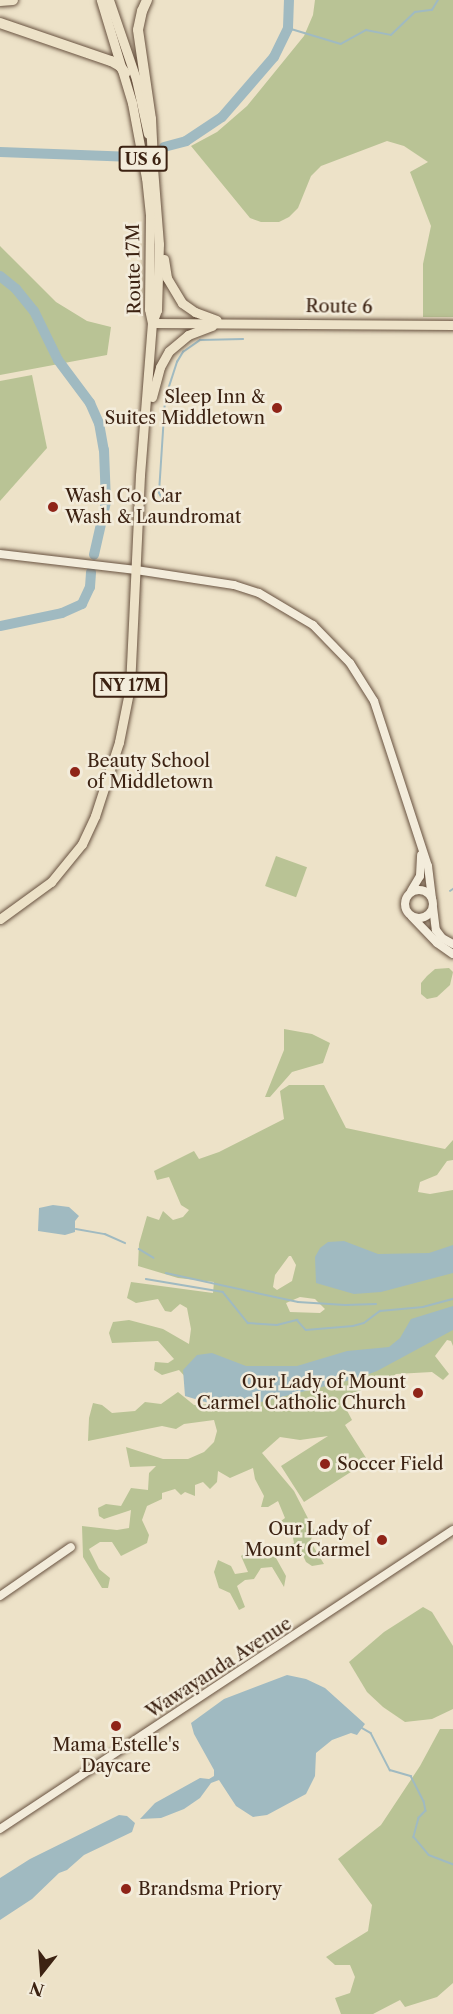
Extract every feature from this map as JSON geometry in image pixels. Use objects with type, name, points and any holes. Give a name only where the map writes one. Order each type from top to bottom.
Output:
[{"type":"highway","points":[[0,1],[13,0]]},
{"type":"highway","name":"US 6","points":[[147,0],[138,30],[152,119],[153,161]]},
{"type":"highway","points":[[0,23],[111,61],[120,66],[125,74]]},
{"type":"main road","name":"Route 17M","points":[[101,0],[125,74],[146,178],[150,250],[149,309],[152,323]]},
{"type":"main road","name":"Route 17M","points":[[109,0],[136,79],[153,161],[159,234],[157,310],[152,323]]},
{"type":"main road","name":"US 6","points":[[159,234],[167,278],[182,303],[195,312],[225,322]]},
{"type":"main road","name":"US 6","points":[[152,323],[225,322]]},
{"type":"main road","name":"Route 6","points":[[225,322],[453,324]]},
{"type":"main road","points":[[145,423],[160,367],[169,351],[195,331],[225,322]]},
{"type":"main road","name":"NY 17M","points":[[0,919],[51,882],[70,861],[96,816],[126,714],[152,323]]},
{"type":"street","points":[[0,554],[136,570],[234,585],[259,593],[292,611],[333,643],[350,663],[374,701],[428,866],[436,930],[442,938],[453,944]]},
{"type":"street","points":[[421,850],[421,871],[405,905],[411,916],[437,943],[453,954]]},
{"type":"street","points":[[410,892],[422,890],[432,903]]},
{"type":"street","points":[[411,916],[424,917],[432,903]]},
{"type":"street","name":"Wawayanda Avenue","points":[[0,1830],[453,1530]]},
{"type":"street","points":[[0,1596],[71,1547]]},
{"type":"green space","points":[[315,0],[453,0],[453,317],[423,317],[423,264],[431,226],[410,172],[428,162],[404,146],[387,141],[321,166],[311,176],[298,208],[289,217],[279,222],[261,222],[250,218],[191,146],[217,132],[247,106],[304,36],[313,15]]},
{"type":"green space","points":[[0,246],[56,302],[87,321],[111,327],[107,355],[0,375]]},
{"type":"green space","points":[[32,375],[47,448],[0,501],[0,381]]},
{"type":"green space","points":[[276,856],[307,867],[296,897],[265,886]]},
{"type":"green space","points":[[449,968],[453,972],[450,985],[437,997],[427,999],[421,994],[421,983],[427,976],[435,969]]},
{"type":"green space","points":[[284,1029],[312,1034],[330,1043],[323,1063],[292,1072],[270,1097],[265,1097],[284,1050]]},
{"type":"green space","points":[[289,1085],[324,1085],[346,1128],[445,1149],[453,1140],[453,1160],[447,1161],[437,1175],[420,1182],[418,1192],[430,1194],[453,1190],[453,1346],[451,1341],[447,1340],[435,1356],[449,1374],[443,1380],[432,1372],[396,1374],[383,1384],[378,1378],[343,1403],[352,1420],[345,1425],[368,1461],[304,1502],[281,1466],[328,1436],[300,1440],[280,1437],[262,1453],[294,1491],[315,1532],[310,1541],[324,1564],[312,1566],[306,1562],[300,1549],[276,1558],[286,1576],[284,1587],[272,1567],[261,1568],[254,1579],[245,1580],[237,1586],[245,1607],[239,1610],[230,1593],[219,1588],[214,1572],[218,1560],[231,1566],[235,1574],[248,1572],[241,1556],[261,1541],[267,1552],[294,1543],[291,1527],[284,1527],[281,1521],[285,1518],[278,1501],[268,1507],[261,1507],[264,1496],[255,1479],[253,1468],[230,1478],[218,1471],[217,1482],[210,1489],[203,1482],[195,1485],[195,1496],[185,1492],[181,1495],[175,1489],[162,1493],[162,1499],[147,1506],[142,1520],[149,1535],[147,1543],[121,1556],[112,1542],[100,1542],[89,1549],[99,1569],[110,1578],[108,1588],[102,1588],[83,1557],[82,1526],[117,1530],[129,1528],[131,1510],[104,1519],[99,1516],[98,1508],[106,1504],[121,1506],[131,1488],[148,1490],[149,1473],[156,1466],[130,1467],[126,1447],[163,1459],[188,1459],[204,1452],[214,1442],[217,1431],[214,1420],[184,1424],[176,1429],[162,1426],[88,1441],[89,1418],[93,1403],[102,1405],[112,1413],[135,1411],[145,1402],[161,1404],[178,1392],[194,1405],[210,1404],[179,1370],[162,1375],[154,1370],[155,1362],[168,1363],[174,1359],[158,1341],[112,1343],[109,1333],[113,1322],[129,1320],[163,1329],[189,1344],[191,1329],[187,1308],[180,1304],[171,1312],[165,1311],[158,1299],[136,1303],[127,1298],[131,1282],[213,1293],[214,1282],[178,1278],[138,1266],[139,1244],[147,1216],[159,1220],[163,1211],[173,1220],[183,1217],[189,1210],[181,1205],[169,1177],[157,1180],[154,1171],[194,1151],[199,1159],[219,1152],[284,1119],[280,1091]],"holes":[[[289,1256],[296,1265],[292,1281],[277,1290],[273,1287],[275,1275]],[[300,1297],[315,1299],[325,1309],[320,1313],[290,1312],[286,1303]]]},
{"type":"green space","points":[[423,1607],[432,1612],[453,1646],[453,1709],[432,1719],[405,1722],[383,1707],[367,1692],[349,1662],[384,1632]]},
{"type":"green space","points":[[440,1729],[453,1729],[453,1983],[437,1997],[405,2007],[400,2000],[373,2014],[341,2014],[335,1998],[350,1993],[355,1977],[350,1965],[335,1965],[326,1957],[368,1931],[372,1905],[338,1859],[381,1825],[420,1766]]},
{"type":"water","points":[[53,1205],[69,1207],[79,1216],[75,1221],[75,1232],[65,1235],[38,1231],[39,1208]]},
{"type":"water","points":[[344,1241],[378,1254],[429,1253],[453,1245],[453,1273],[381,1292],[354,1294],[316,1283],[315,1257],[320,1248],[328,1242]]},
{"type":"water","points":[[453,1306],[453,1330],[377,1371],[358,1378],[249,1405],[222,1407],[185,1396],[183,1370],[197,1355],[212,1353],[246,1366],[297,1366],[347,1351],[389,1347],[400,1338],[411,1319]]},
{"type":"water","points":[[287,1675],[306,1679],[325,1688],[365,1724],[357,1735],[351,1733],[332,1740],[316,1753],[315,1776],[306,1794],[267,1815],[253,1817],[236,1806],[219,1780],[211,1783],[200,1798],[184,1809],[161,1818],[140,1819],[155,1803],[200,1778],[209,1779],[214,1776],[214,1770],[194,1734],[191,1723],[224,1699]]},
{"type":"water","points":[[119,1815],[127,1816],[135,1823],[132,1832],[84,1855],[67,1870],[59,1873],[32,1899],[0,1920],[0,1878],[30,1859]]},
{"type":"waterway","points":[[164,147],[186,141],[222,117],[274,57],[288,28],[289,0]]},
{"type":"waterway","points":[[288,28],[341,44],[366,30],[391,35],[415,12],[432,10],[438,0]]},
{"type":"waterway","points":[[0,152],[134,157]]},
{"type":"waterway","points":[[0,276],[16,289],[34,311],[58,360],[90,403],[99,423],[104,450],[106,502],[94,555]]},
{"type":"waterway","points":[[162,499],[159,493],[165,399],[177,362],[183,352],[200,340],[243,339]]},
{"type":"waterway","points":[[0,626],[62,613],[82,604],[90,587],[91,572]]},
{"type":"waterway","points":[[76,1229],[105,1234],[125,1243]]},
{"type":"waterway","points":[[139,1249],[154,1258]]},
{"type":"waterway","points":[[166,1273],[298,1302],[376,1304]]},
{"type":"waterway","points":[[146,1279],[223,1292],[248,1323],[277,1325],[297,1320],[306,1330],[353,1326],[364,1323],[380,1311],[423,1307],[453,1299]]},
{"type":"waterway","points":[[362,1728],[371,1733],[390,1770],[411,1776],[424,1801],[426,1811],[419,1818],[414,1837],[429,1855],[453,1864]]},
{"type":"place","name":"Sleep Inn & Suites Middletown","points":[[277,408]]},
{"type":"place","name":"Wash Co. Car Wash & Laundromat","points":[[53,507]]},
{"type":"place","name":"Beauty School of Middletown","points":[[75,772]]},
{"type":"place","name":"Our Lady of Mount Carmel Catholic Church","points":[[418,1393]]},
{"type":"place","name":"Soccer Field","points":[[325,1464]]},
{"type":"place","name":"Our Lady of Mount Carmel","points":[[382,1540]]},
{"type":"place","name":"Mama Estelle's Daycare","points":[[116,1726]]},
{"type":"place","name":"Brandsma Priory","points":[[126,1889]]}]
